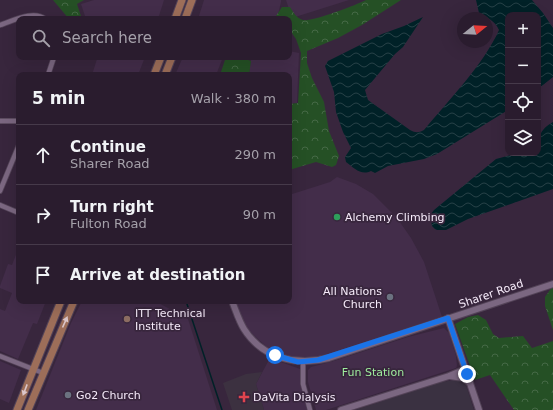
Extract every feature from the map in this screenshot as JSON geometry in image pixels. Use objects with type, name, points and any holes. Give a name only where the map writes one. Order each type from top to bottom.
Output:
[{"type":"main road","points":[[186,16],[192,0]]},
{"type":"main road","points":[[176,16],[182,1],[190,8]]},
{"type":"main road","points":[[155,72],[160,60]]},
{"type":"main road","points":[[166,72],[171,60]]},
{"type":"main road","points":[[17,410],[60,304]]},
{"type":"main road","points":[[28,410],[73,304]]},
{"type":"street","points":[[0,25],[16,20]]},
{"type":"street","points":[[49,72],[53,60]]},
{"type":"street","points":[[0,121],[16,121]]},
{"type":"street","points":[[0,191],[16,152]]},
{"type":"street","points":[[0,205],[16,212]]},
{"type":"street","name":"Sharer Road","points":[[233,304],[242,325],[257,344],[275,355],[291,361],[303,362],[330,358],[553,284]]},
{"type":"street","points":[[448,318],[479,410]]},
{"type":"street","points":[[0,356],[43,373]]},
{"type":"street","points":[[303,362],[303,384],[310,410]]},
{"type":"street","points":[[341,410],[449,376],[466,369]]},
{"type":"street","points":[[449,376],[462,378],[470,383]]},
{"type":"shaded area","points":[[94,0],[164,0],[159,16],[85,16],[81,4]]},
{"type":"shaded area","points":[[204,0],[281,0],[278,16],[199,16]]},
{"type":"shaded area","points":[[286,0],[349,0],[292,18]]},
{"type":"shaded area","points":[[292,52],[299,53],[297,103],[292,103],[292,72],[249,72],[251,60],[292,60]]},
{"type":"shaded area","points":[[97,60],[144,60],[139,72],[93,72]]},
{"type":"shaded area","points":[[182,60],[222,60],[217,72],[176,72]]},
{"type":"shaded area","points":[[337,177],[356,184],[373,194],[397,218],[411,238],[424,262],[442,317],[326,355],[311,358],[294,358],[283,355],[267,347],[251,333],[244,323],[237,304],[292,304],[292,194],[330,182]]},
{"type":"shaded area","points":[[16,255],[16,304],[45,304],[37,324],[33,323],[18,359],[0,351],[0,309],[5,311],[12,293],[0,288],[0,286],[8,264],[12,265]]},
{"type":"shaded area","points":[[80,304],[160,304],[188,319],[217,410],[36,410],[71,323]]},
{"type":"shaded area","name":"Fun Station","points":[[444,328],[449,333],[456,356],[456,368],[326,410],[316,410],[308,382],[308,370],[311,367],[408,337]]},
{"type":"shaded area","points":[[270,358],[300,369],[301,387],[307,410],[264,410],[256,384]]},
{"type":"shaded area","points":[[0,361],[21,370],[9,403],[0,399]]},
{"type":"shaded area","name":"DaVita Dialysis","points":[[262,372],[256,384],[264,410],[232,410],[223,383],[246,374]]},
{"type":"shaded area","points":[[454,380],[462,381],[466,385],[474,410],[355,410],[441,382]]},
{"type":"green space","points":[[53,0],[84,0],[77,4],[81,16],[66,16]]},
{"type":"green space","points":[[366,0],[401,0],[362,25],[338,38],[307,51],[307,63],[312,78],[324,102],[329,131],[339,156],[336,165],[332,167],[316,162],[292,169],[292,104],[298,103],[301,53],[296,39],[292,33],[292,16],[276,16],[282,7],[290,7],[299,18],[308,20],[353,6]]},
{"type":"green space","points":[[225,60],[251,61],[249,72],[221,72]]},
{"type":"green space","points":[[552,287],[553,330],[545,306],[545,297]]},
{"type":"green space","points":[[478,315],[486,320],[493,334],[499,338],[523,336],[532,348],[553,341],[553,410],[514,410],[490,375],[475,380],[455,324],[468,317]]},
{"type":"water","points":[[476,0],[532,0],[543,13],[553,28],[553,77],[541,87],[541,12],[505,12],[505,112],[437,154],[424,159],[388,166],[375,173],[371,171],[364,173],[361,172],[346,162],[345,157],[351,148],[343,132],[336,112],[334,92],[325,66],[328,61],[382,34],[423,17],[403,47],[395,54],[365,90],[368,100],[410,130],[414,132],[422,131],[475,69],[489,48],[493,48],[493,41],[499,30],[493,22],[493,12],[479,12]]},
{"type":"water","points":[[553,122],[553,189],[468,219],[446,230],[437,230],[432,226],[430,215],[434,210],[496,159],[507,156],[541,156],[541,133]]},
{"type":"waterway","points":[[187,304],[222,410]]},
{"type":"place","name":"Alchemy Climbing","points":[[337,217]]},
{"type":"place","name":"All Nations Church","points":[[390,297]]},
{"type":"place","name":"ITT Technical Institute","points":[[127,319]]},
{"type":"place","name":"Go2 Church","points":[[68,395]]},
{"type":"place","name":"DaVita Dialysis","points":[[244,397]]},
{"type":"route","points":[[275,355],[284,359],[298,362],[310,362],[330,358],[448,318],[467,374]]}]
